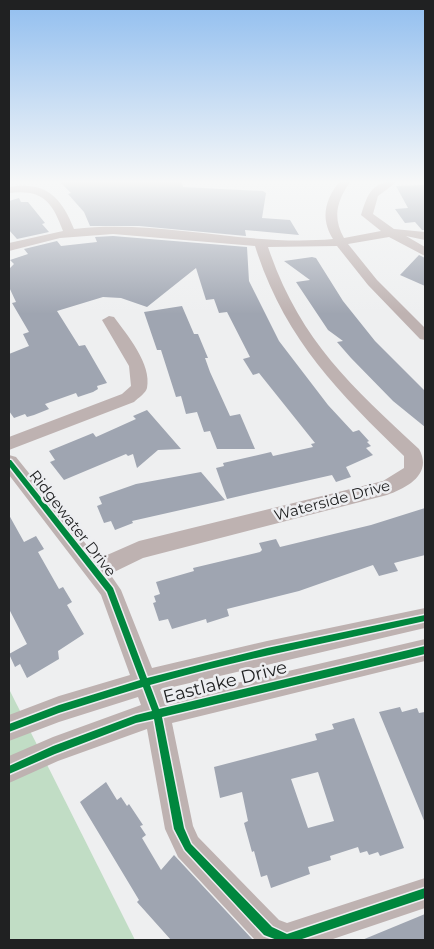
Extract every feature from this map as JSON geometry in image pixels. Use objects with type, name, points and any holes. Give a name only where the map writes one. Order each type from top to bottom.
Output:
[{"type":"street","points":[[67,225],[70,233]]},
{"type":"street","points":[[332,225],[340,242],[391,304],[425,336]]},
{"type":"street","points":[[381,225],[392,234],[425,252]]},
{"type":"street","points":[[9,247],[41,238],[70,233],[134,231],[260,243],[340,242],[392,234],[416,233],[425,236]]},
{"type":"street","name":"Waterside Drive","points":[[94,571],[139,550],[360,495],[395,484],[420,467],[414,454],[356,400],[315,352],[293,320],[260,243]]},
{"type":"street","points":[[9,444],[128,398],[139,388],[137,366],[108,320]]},
{"type":"street","name":"Ridgewater Drive","points":[[9,462],[110,590],[157,714],[179,829],[188,847],[268,931],[287,938],[425,893]]},
{"type":"street","name":"Eastlake Drive","points":[[9,728],[61,706],[145,682],[425,618]]},
{"type":"street","name":"Eastlake Drive","points":[[9,770],[53,750],[136,719],[425,650]]},
{"type":"green space","points":[[9,689],[135,940],[9,940]]},
{"type":"building","points":[[9,225],[43,225],[49,232],[17,239],[9,230]]},
{"type":"building","points":[[293,225],[299,235],[245,230],[246,236],[139,226],[90,226]]},
{"type":"building","points":[[418,225],[425,225],[425,230],[422,230]]},
{"type":"building","points":[[113,236],[247,247],[249,281],[279,341],[328,405],[353,432],[359,430],[369,441],[367,442],[371,446],[366,448],[373,455],[346,467],[351,477],[336,482],[332,475],[227,499],[216,468],[224,466],[223,463],[271,452],[273,456],[313,447],[311,444],[315,443],[259,373],[253,375],[243,359],[250,357],[227,312],[219,313],[214,299],[206,300],[196,268],[147,307],[121,298],[103,297],[57,311],[79,346],[85,345],[107,383],[97,386],[98,389],[93,392],[78,397],[76,393],[45,404],[49,409],[34,415],[27,417],[25,414],[14,418],[9,411],[9,354],[29,346],[23,334],[29,332],[12,303],[16,302],[9,287],[9,269],[14,264],[10,260],[28,254],[24,249],[57,241],[61,246],[97,242],[95,237]]},
{"type":"building","points":[[419,255],[425,258],[425,286],[400,275]]},
{"type":"building","points":[[316,258],[343,301],[375,341],[425,391],[425,427],[393,401],[337,342],[343,341],[328,330],[296,282],[310,280],[284,261]]},
{"type":"building","points":[[182,306],[194,334],[198,334],[208,358],[205,358],[210,372],[230,416],[240,414],[255,449],[217,449],[210,431],[204,432],[197,412],[186,414],[181,396],[176,397],[161,350],[157,350],[144,312]]},
{"type":"building","points":[[147,410],[181,449],[158,450],[137,468],[133,454],[128,456],[126,454],[64,480],[50,462],[55,460],[49,451],[93,433],[96,437],[136,419],[133,416]]},
{"type":"building","points":[[201,472],[225,500],[132,521],[133,523],[115,530],[111,521],[104,523],[97,506],[102,504],[99,497],[136,484]]},
{"type":"building","points":[[425,508],[425,555],[394,563],[398,571],[379,576],[373,565],[299,591],[227,609],[229,616],[207,623],[206,619],[172,629],[168,619],[159,621],[153,603],[156,602],[154,596],[160,594],[156,582],[194,571],[193,568],[260,552],[262,550],[259,543],[276,539],[280,547],[371,525]]},
{"type":"building","points":[[9,515],[24,542],[36,536],[44,549],[38,552],[59,589],[63,587],[72,602],[67,605],[84,634],[58,651],[59,659],[27,678],[20,664],[15,667],[9,654],[27,644],[9,609]]},
{"type":"building","points":[[400,707],[402,712],[417,708],[419,713],[425,712],[425,823],[379,712]]},
{"type":"building","points":[[354,718],[404,848],[380,856],[378,852],[369,855],[367,851],[360,853],[358,847],[330,856],[331,860],[308,867],[310,874],[271,888],[267,875],[261,877],[254,851],[252,852],[244,823],[248,821],[242,792],[220,798],[214,767],[317,740],[315,734],[334,729],[332,724]],"holes":[[[318,772],[334,821],[308,828],[291,779]]]},
{"type":"building","points":[[106,782],[117,800],[121,797],[127,806],[129,804],[143,825],[140,826],[146,835],[142,838],[161,870],[174,855],[253,940],[171,940],[137,902],[139,900],[80,802]]},
{"type":"building","points":[[425,914],[425,940],[362,940]]},
{"type":"cycle path","points":[[9,462],[110,590],[157,714],[179,829],[188,847],[268,931],[287,939],[425,893]]},
{"type":"cycle path","points":[[9,728],[110,692],[214,664],[425,618]]},
{"type":"cycle path","points":[[9,770],[53,750],[136,719],[425,650]]}]
